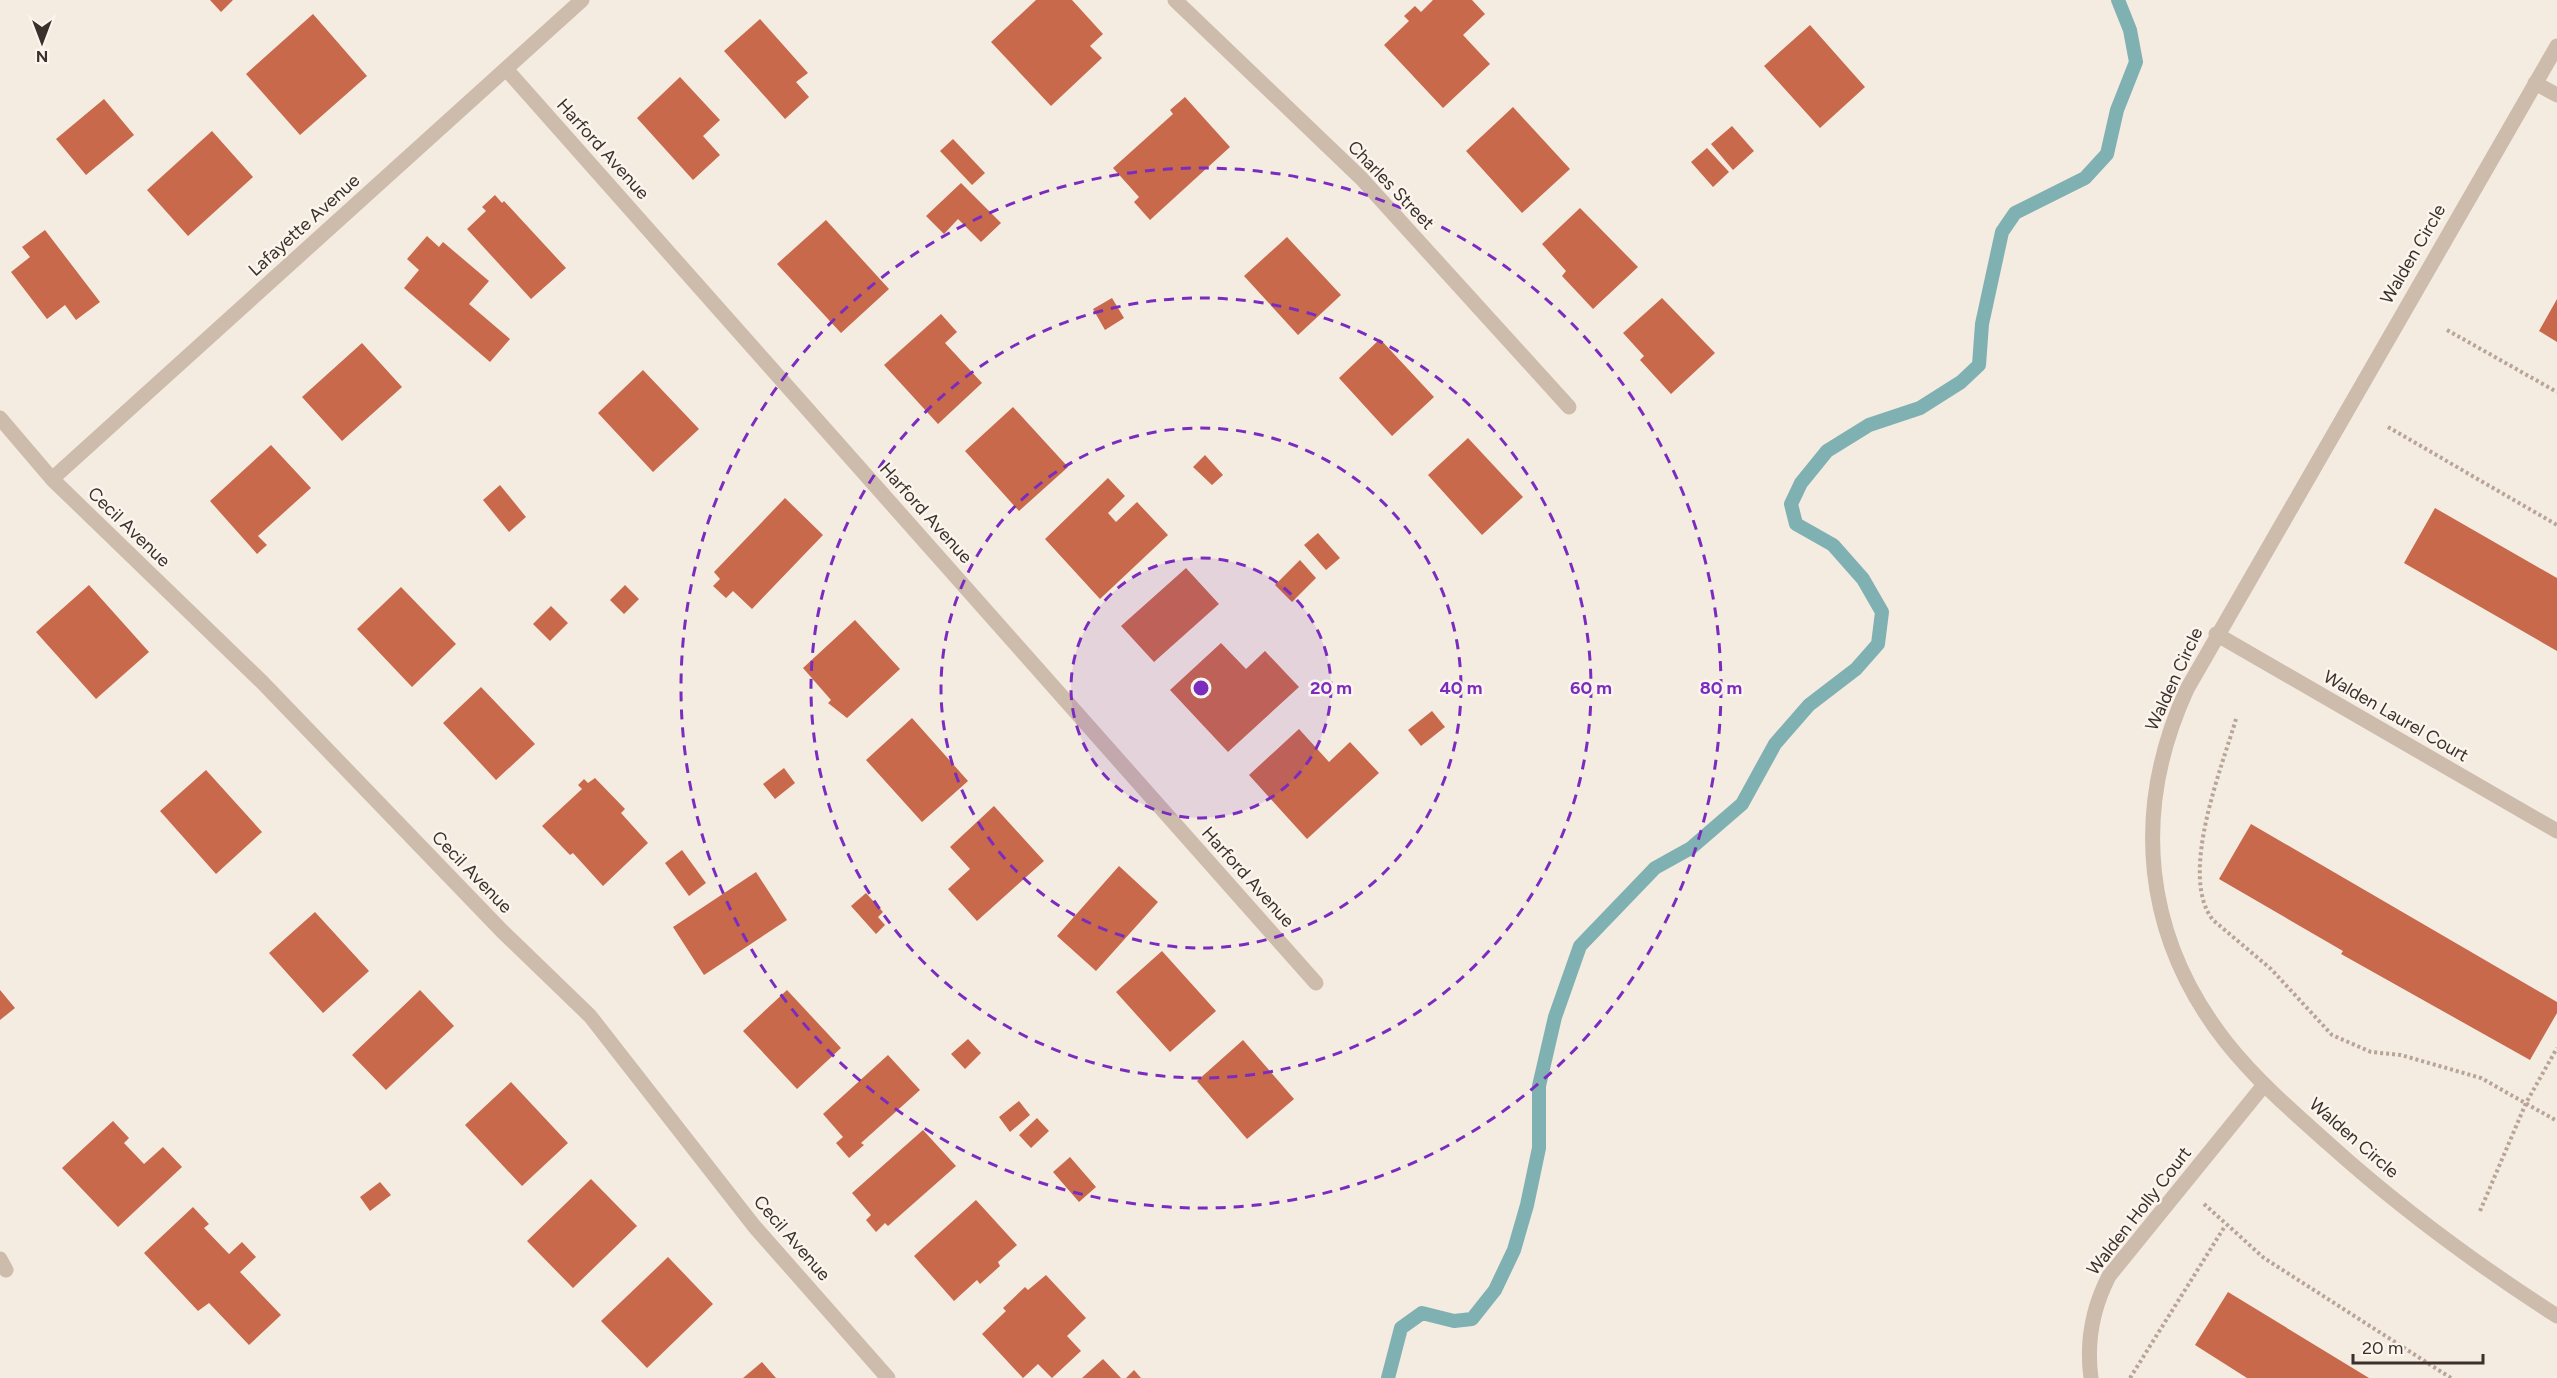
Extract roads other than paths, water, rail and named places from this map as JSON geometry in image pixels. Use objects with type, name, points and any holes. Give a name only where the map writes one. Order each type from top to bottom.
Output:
[{"type":"street","name":"Lafayette Avenue","points":[[52,479],[582,0]]},
{"type":"street","name":"Charles Street","points":[[1175,0],[1361,178],[1569,407]]},
{"type":"street","name":"Walden Circle","points":[[2557,46],[2216,634],[2187,689],[2164,746],[2155,783],[2151,822],[2159,902],[2182,970],[2202,1008],[2226,1042],[2264,1085],[2347,1160],[2436,1233],[2557,1316]]},
{"type":"street","name":"Harford Avenue","points":[[506,69],[1316,983]]},
{"type":"street","points":[[2535,83],[2557,95]]},
{"type":"street","name":"Cecil Avenue","points":[[0,418],[52,479],[262,682],[502,930],[590,1016],[754,1226],[888,1378]]},
{"type":"street","name":"Walden Laurel Court","points":[[2216,634],[2557,831]]},
{"type":"street","name":"Walden Holly Court","points":[[2091,1378],[2089,1345],[2091,1321],[2099,1296],[2109,1276],[2264,1085]]},
{"type":"waterway","points":[[1388,1378],[1401,1328],[1422,1313],[1454,1321],[1472,1319],[1495,1290],[1514,1250],[1527,1205],[1539,1148],[1539,1086],[1555,1017],[1580,946],[1655,868],[1691,848],[1742,804],[1775,744],[1809,705],[1856,669],[1878,644],[1882,612],[1863,579],[1833,545],[1796,524],[1791,504],[1801,483],[1827,451],[1869,425],[1920,408],[1961,382],[1979,365],[1982,324],[2002,232],[2015,213],[2085,178],[2107,154],[2117,110],[2136,62],[2130,30],[2118,0]]}]
